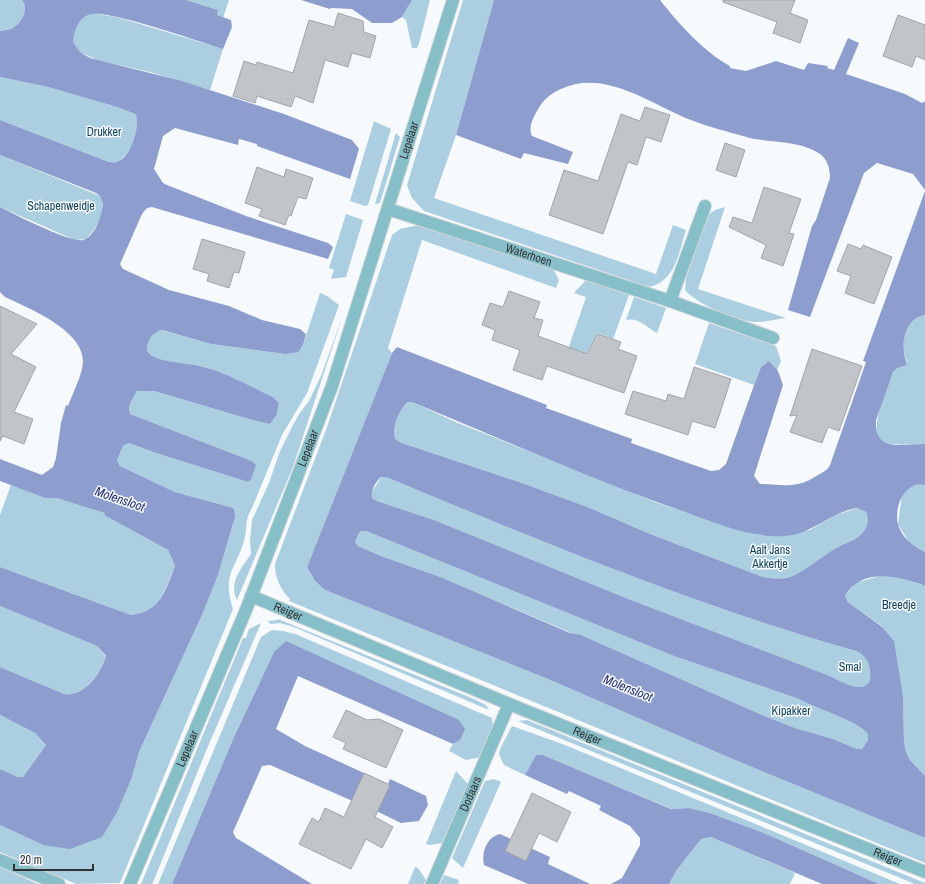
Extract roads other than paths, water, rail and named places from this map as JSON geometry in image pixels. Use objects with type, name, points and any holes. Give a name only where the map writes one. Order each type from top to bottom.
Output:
[{"type":"street","name":"Lepelaar","points":[[130,884],[251,596],[332,386],[453,0]]},
{"type":"street","points":[[670,301],[705,206]]},
{"type":"street","name":"Waterhoen","points":[[388,209],[670,301],[773,338]]},
{"type":"street","name":"Reiger","points":[[251,596],[509,704],[925,872]]},
{"type":"street","name":"Dodaars","points":[[432,884],[509,704]]},
{"type":"street","points":[[0,860],[59,884]]},
{"type":"water","name":"Molensloot","points":[[22,0],[186,0],[218,10],[217,15],[231,20],[232,27],[223,49],[135,21],[102,14],[92,14],[83,18],[76,28],[73,42],[80,52],[90,58],[182,81],[284,114],[352,140],[359,149],[350,179],[257,146],[257,144],[239,139],[238,145],[175,128],[163,136],[154,169],[163,183],[246,216],[328,243],[333,247],[328,259],[152,207],[147,208],[142,214],[120,264],[123,269],[169,290],[229,306],[262,320],[300,329],[306,334],[303,345],[298,352],[285,354],[211,344],[162,330],[152,335],[150,338],[147,351],[151,355],[171,362],[199,366],[218,371],[273,397],[279,403],[277,414],[270,424],[154,391],[137,391],[129,406],[130,414],[252,461],[256,465],[251,480],[248,482],[129,443],[123,446],[117,460],[120,466],[175,492],[230,507],[234,509],[235,517],[218,575],[202,615],[139,752],[132,777],[117,812],[102,837],[70,849],[43,845],[0,825],[0,769],[18,777],[23,777],[46,745],[35,733],[0,715],[0,667],[64,694],[71,694],[78,692],[91,683],[104,663],[106,656],[97,646],[0,606],[0,567],[131,615],[141,613],[155,605],[165,591],[175,566],[168,550],[104,515],[105,513],[57,498],[45,498],[0,481],[0,459],[42,475],[53,467],[66,405],[68,406],[77,384],[83,362],[81,350],[65,330],[40,314],[5,297],[0,292],[0,207],[55,233],[76,240],[83,240],[91,235],[97,225],[103,204],[100,196],[96,193],[0,155],[0,120],[109,162],[119,161],[127,153],[134,140],[137,125],[135,114],[117,107],[48,87],[0,77],[0,31],[13,28],[22,19],[25,8]]},
{"type":"water","points":[[301,0],[412,0],[402,17],[392,23],[372,23],[352,9],[330,9]]},
{"type":"water","points":[[494,0],[660,0],[701,45],[730,66],[730,68],[746,71],[776,61],[804,70],[808,63],[828,66],[827,68],[834,70],[848,38],[859,43],[846,74],[905,94],[922,103],[925,101],[925,190],[913,174],[877,163],[864,173],[810,317],[788,310],[812,226],[816,220],[830,178],[828,164],[825,158],[811,149],[802,146],[752,138],[704,125],[676,114],[628,91],[594,83],[578,84],[555,92],[546,98],[542,103],[532,121],[530,129],[532,136],[573,152],[568,164],[524,153],[521,159],[456,135]]},
{"type":"water","name":"Molensloot","points":[[925,191],[925,315],[914,320],[907,329],[904,340],[906,365],[897,368],[893,372],[876,420],[877,431],[880,438],[885,442],[899,445],[925,444],[925,485],[911,487],[906,492],[899,505],[897,520],[901,532],[906,539],[925,552],[925,586],[893,577],[871,577],[852,587],[845,596],[848,602],[881,626],[894,641],[903,697],[904,742],[906,752],[910,760],[925,776],[925,838],[730,758],[548,679],[325,590],[315,581],[307,567],[392,353],[397,347],[547,405],[546,408],[632,439],[631,443],[711,471],[719,470],[726,464],[761,367],[769,361],[778,371],[783,385],[754,476],[760,484],[783,485],[803,482],[827,470],[829,467],[866,362],[863,361]],"holes":[[[408,402],[412,402],[616,487],[733,529],[759,535],[794,535],[812,528],[838,514],[857,508],[866,512],[868,523],[861,535],[834,549],[797,574],[783,578],[763,577],[650,534],[590,508],[522,483],[402,443],[396,440],[394,431],[399,414]],[[381,477],[386,477],[502,525],[678,593],[737,614],[856,651],[864,656],[868,663],[870,681],[862,687],[851,686],[830,676],[631,600],[434,520],[377,501],[372,498],[372,492],[377,481]],[[361,531],[366,531],[674,656],[799,699],[855,724],[868,734],[868,740],[862,749],[857,749],[833,739],[795,728],[762,715],[581,635],[570,633],[443,578],[381,556],[358,546],[355,542]]]},
{"type":"water","points":[[286,641],[459,720],[465,729],[460,740],[453,744],[298,676],[276,729],[305,746],[388,784],[390,779],[426,796],[428,805],[419,821],[401,823],[356,801],[355,802],[270,765],[262,766],[233,832],[236,838],[312,884],[172,884],[234,737],[274,652]]},
{"type":"water","points":[[536,755],[543,755],[671,809],[689,808],[710,813],[764,833],[879,884],[822,884],[711,837],[701,839],[676,871],[669,884],[611,884],[622,878],[640,845],[640,838],[630,826],[599,810],[601,806],[569,791],[567,794],[525,775]]},
{"type":"water","points":[[500,834],[550,857],[548,864],[590,884],[528,884],[484,865],[483,855],[488,842]]},
{"type":"park label","name":"Drukker","points":[[104,132]]},
{"type":"park label","name":"Schapenweidje","points":[[61,206]]},
{"type":"park label","name":"Aalt Jans Akkertje","points":[[770,557]]},
{"type":"park label","name":"Breedje","points":[[899,605]]},
{"type":"park label","name":"Smal","points":[[850,667]]},
{"type":"park label","name":"Kipakker","points":[[791,711]]}]
